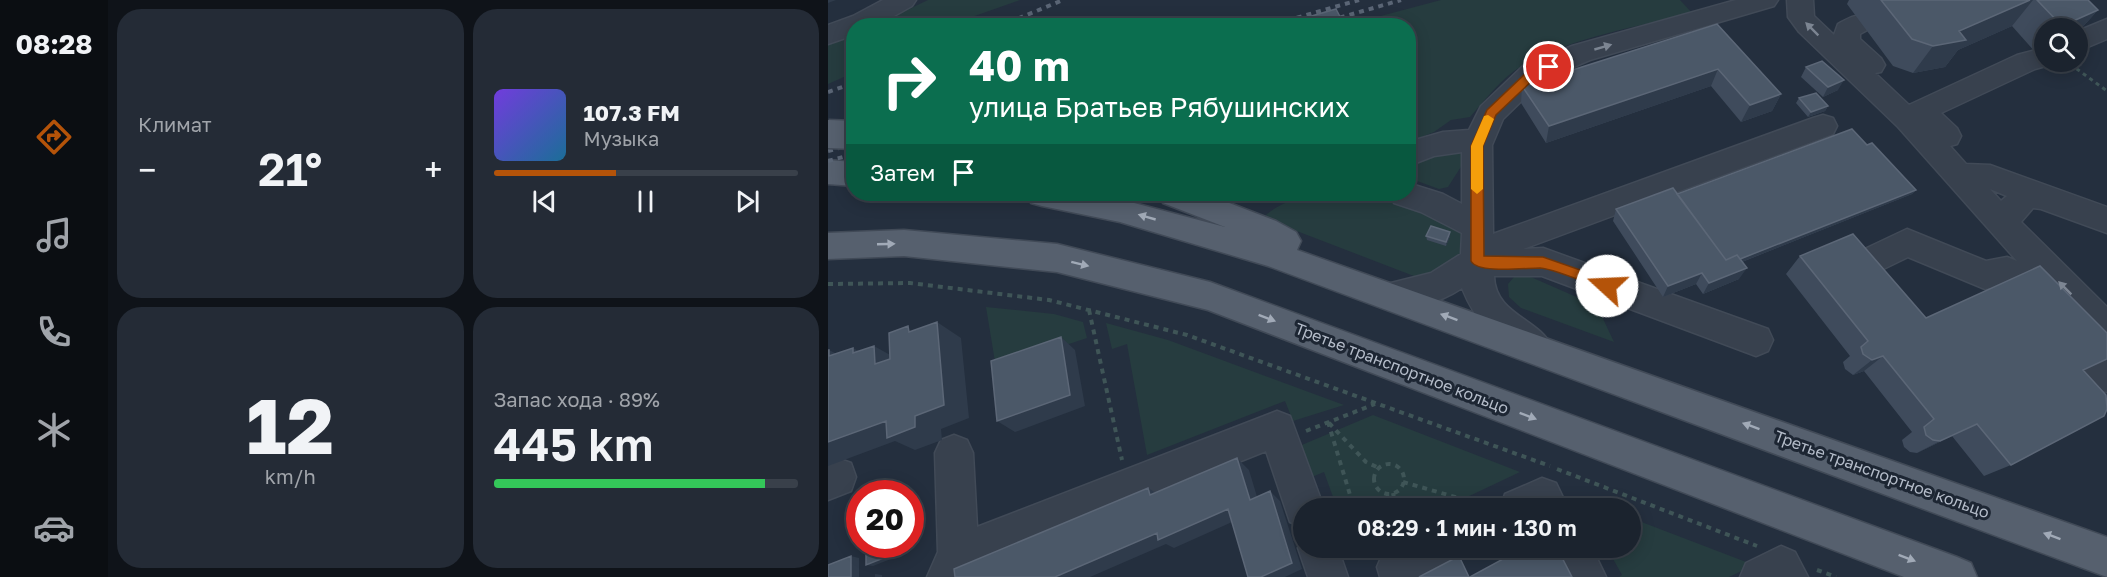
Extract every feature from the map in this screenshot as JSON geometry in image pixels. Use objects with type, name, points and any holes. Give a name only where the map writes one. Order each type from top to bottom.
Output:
[{"type":"main road","points":[[828,134],[846,135]]},
{"type":"main road","points":[[828,172],[846,173]]},
{"type":"main road","name":"Третье транспортное кольцо","points":[[1076,201],[1120,210],[1213,223],[1271,254],[1537,348],[2107,556]]},
{"type":"main road","points":[[1183,201],[1213,223]]},
{"type":"main road","name":"Третье транспортное кольцо","points":[[828,246],[904,243],[1057,258],[1210,297],[1957,577]]},
{"type":"street","points":[[869,18],[903,0]]},
{"type":"street","points":[[1537,348],[1500,324],[1486,307],[1478,287],[1477,146],[1491,113],[1533,73],[1581,53],[1765,0]]},
{"type":"street","points":[[1800,0],[1801,17],[1808,26],[1908,120],[2002,223],[2107,329]]},
{"type":"street","points":[[1860,23],[1847,30],[1847,42],[1958,148],[1952,168]]},
{"type":"street","points":[[828,35],[846,28]]},
{"type":"street","points":[[2088,39],[2107,28]]},
{"type":"street","points":[[1920,111],[2034,60]]},
{"type":"street","points":[[1378,292],[1415,292],[1440,285],[1477,247],[1823,126]]},
{"type":"street","points":[[1416,151],[1450,141],[1479,141]]},
{"type":"street","points":[[1952,168],[2001,180],[2107,220]]},
{"type":"street","points":[[2002,223],[2025,197],[2044,197]]},
{"type":"street","points":[[1416,198],[1432,203],[1477,247],[1509,264],[1543,262],[1756,340]]},
{"type":"street","points":[[1863,265],[1907,242],[1985,275],[2007,271],[2107,376]]},
{"type":"street","points":[[954,453],[953,566],[1128,487],[1276,429],[1301,498]]},
{"type":"street","points":[[1321,558],[1328,577]]},
{"type":"street","points":[[1400,577],[1397,567],[1416,558]]},
{"type":"street","points":[[1576,558],[1586,577]]},
{"type":"street","points":[[1760,562],[1801,573]]},
{"type":"path","points":[[2085,72],[2107,91]]},
{"type":"path","points":[[828,284],[910,284],[1049,300],[1187,335],[1583,478],[1760,562]]},
{"type":"path","points":[[1089,310],[1128,487]]},
{"type":"path","points":[[1281,441],[1376,404]]},
{"type":"path","points":[[1328,422],[1366,462],[1379,468]]},
{"type":"path","points":[[1328,422],[1351,498]]},
{"type":"path","points":[[1387,464],[1397,466],[1403,473],[1403,482],[1393,493],[1383,492],[1376,486],[1374,477],[1379,468],[1387,464]]},
{"type":"path","points":[[1403,482],[1459,498]]},
{"type":"path","points":[[1393,493],[1394,498]]},
{"type":"path","points":[[1801,573],[1836,577]]},
{"type":"green space","points":[[928,0],[1020,0],[969,18],[891,18]]},
{"type":"green space","points":[[1441,0],[1680,0],[1692,13],[1600,35],[1554,50],[1514,71],[1470,117],[1451,120],[1434,132],[1416,139],[1416,18],[1373,18]]},
{"type":"green space","points":[[846,37],[846,76],[828,84],[828,45]]},
{"type":"green space","points":[[1466,150],[1464,162],[1448,187],[1439,189],[1416,181],[1416,160],[1429,154]]},
{"type":"green space","points":[[1291,201],[1391,201],[1416,208],[1464,231],[1470,244],[1459,265],[1419,278],[1263,218],[1276,208]]},
{"type":"green space","points":[[1522,273],[1597,306],[1614,342],[1521,308],[1509,297],[1508,284]]},
{"type":"green space","points":[[986,307],[1054,314],[1083,322],[1087,338],[996,368]]},
{"type":"green space","points":[[1106,323],[1168,340],[1344,405],[1293,421],[1285,401],[1147,455],[1127,344],[1112,349]]},
{"type":"green space","points":[[1373,415],[1520,472],[1465,498],[1333,498],[1324,472],[1307,479],[1297,447]]},
{"type":"green space","points":[[1641,522],[1754,565],[1729,577],[1619,577],[1622,575],[1613,558],[1641,558]]},
{"type":"building","points":[[1881,0],[2030,0],[1959,31],[1966,40],[1933,46],[1912,39]]},
{"type":"building","points":[[2037,0],[2088,0],[2098,10],[2080,18],[2054,18]]},
{"type":"building","points":[[1336,9],[1341,18],[1305,18]]},
{"type":"building","points":[[1717,24],[1781,94],[1750,105],[1718,69],[1549,126],[1522,86]]},
{"type":"building","points":[[1822,61],[1844,80],[1828,87],[1806,67]]},
{"type":"building","points":[[1816,93],[1828,106],[1811,112],[1799,98]]},
{"type":"building","points":[[1852,129],[1867,145],[1872,143],[1916,190],[1740,259],[1737,255],[1726,260],[1677,194]]},
{"type":"building","points":[[1673,188],[1726,260],[1737,255],[1747,268],[1709,283],[1702,273],[1668,286],[1616,209]]},
{"type":"building","points":[[1431,226],[1450,232],[1446,242],[1426,236]]},
{"type":"building","points":[[1853,234],[1926,318],[2040,266],[2107,333],[2107,359],[2083,370],[2106,395],[2107,409],[2104,416],[2011,465],[1977,424],[1940,441],[1933,440],[1926,435],[1924,427],[1934,419],[1883,356],[1872,360],[1863,354],[1861,347],[1868,341],[1800,256]]},
{"type":"building","points":[[937,322],[944,405],[915,416],[915,427],[887,438],[886,421],[828,442],[828,350],[829,356],[853,348],[853,353],[874,346],[875,364],[890,359],[889,333],[908,326],[909,332]]},
{"type":"building","points":[[1061,337],[1070,395],[997,421],[991,361]]},
{"type":"building","points":[[1237,458],[1250,500],[1270,491],[1292,563],[1261,577],[1248,577],[1228,509],[1158,540],[1157,533],[1055,577],[955,577],[954,569],[1148,488],[1150,495]]},
{"type":"building","points":[[851,558],[851,577],[828,577],[828,565]]},
{"type":"building","points":[[866,558],[884,558],[866,565]]},
{"type":"building","points":[[1455,558],[1460,558],[1469,577],[1419,577]]},
{"type":"building","points":[[1505,558],[1562,558],[1572,577],[1470,577]]},
{"type":"railway","points":[[1019,18],[1063,0]]},
{"type":"railway","points":[[1296,18],[1359,0]]},
{"type":"railway","points":[[1339,18],[1401,0]]},
{"type":"railway","points":[[828,92],[846,86]]},
{"type":"railway","points":[[828,151],[846,146]]},
{"type":"railway","points":[[828,161],[846,156]]},
{"type":"slow traffic","points":[[1477,189],[1477,146],[1488,119]]},
{"type":"route","points":[[1549,67],[1533,73],[1491,113],[1477,146],[1477,261],[1509,264],[1543,262],[1607,286]]}]
